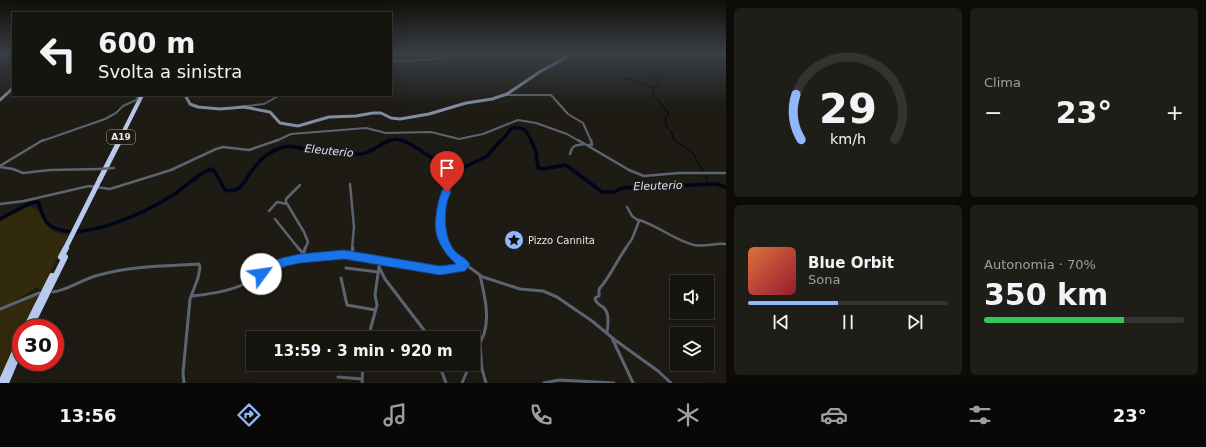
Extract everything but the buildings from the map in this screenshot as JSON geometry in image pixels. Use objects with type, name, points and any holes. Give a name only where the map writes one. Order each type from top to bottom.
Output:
[{"type":"highway","name":"A19","points":[[31,319],[143,96]]},
{"type":"highway","name":"A19","points":[[34,319],[63,257]]},
{"type":"highway","points":[[1,383],[12,358]]},
{"type":"highway","points":[[6,383],[12,369]]},
{"type":"street","points":[[505,95],[540,72]]},
{"type":"street","points":[[0,100],[12,89]]},
{"type":"street","points":[[237,107],[270,112],[280,123],[298,126],[329,117],[356,116],[373,113],[380,113],[391,118],[405,118],[505,95],[551,95],[568,114],[583,123],[589,134],[592,145],[585,144],[573,146],[570,154]]},
{"type":"street","points":[[0,167],[43,140],[105,119],[116,113],[123,106],[136,100],[138,96]]},
{"type":"street","points":[[186,96],[189,103],[198,107],[220,110],[264,104],[278,96]]},
{"type":"street","points":[[0,204],[24,201],[85,187],[110,189],[171,170],[216,149],[223,147],[249,150],[267,145],[291,134],[366,128],[386,133],[431,132],[459,139],[483,134],[518,120],[536,123],[561,132],[585,144],[629,170],[644,176],[679,173],[726,173]]},
{"type":"street","points":[[0,167],[9,168],[23,173],[50,170],[114,168]]},
{"type":"street","points":[[350,184],[354,226],[352,256]]},
{"type":"street","points":[[300,185],[286,200],[308,242],[303,253],[303,258]]},
{"type":"street","points":[[450,189],[448,189],[443,199],[441,232],[450,253],[480,276],[520,289],[542,291],[557,297],[658,371],[671,383]]},
{"type":"street","points":[[269,211],[277,202],[287,204]]},
{"type":"street","points":[[627,207],[632,216],[637,220],[651,223],[690,244],[699,246],[726,244]]},
{"type":"street","points":[[275,219],[293,243],[303,253]]},
{"type":"street","points":[[606,332],[606,312],[597,304],[595,298],[599,296],[599,289],[605,283],[614,264],[632,239],[638,221],[637,220]]},
{"type":"street","points":[[192,296],[228,290],[252,280],[279,263],[336,254],[440,270],[459,269],[465,265]]},
{"type":"street","points":[[370,331],[377,300],[375,295],[380,260]]},
{"type":"street","points":[[53,292],[65,290],[103,274],[151,267],[199,264],[200,267],[192,296],[183,374],[184,383]]},
{"type":"street","points":[[379,267],[424,331]]},
{"type":"street","points":[[346,268],[378,272]]},
{"type":"street","points":[[480,276],[486,318],[484,335],[480,344],[482,369],[486,383]]},
{"type":"street","points":[[340,278],[347,304],[375,310]]},
{"type":"street","points":[[0,309],[39,293]]},
{"type":"street","points":[[612,338],[633,383]]},
{"type":"street","points":[[338,377],[362,381],[363,371]]},
{"type":"street","points":[[442,371],[446,383]]},
{"type":"street","points":[[462,383],[467,371]]},
{"type":"street","points":[[544,383],[559,380],[614,383]]},
{"type":"shaded area","points":[[31,206],[37,210],[49,228],[59,234],[68,235],[42,290],[39,291],[38,287],[13,302],[0,307],[0,221]]},
{"type":"shaded area","points":[[40,294],[28,319],[12,319],[12,352],[0,379],[0,310]]},
{"type":"waterway","points":[[658,81],[658,78],[667,74],[667,72]]},
{"type":"waterway","points":[[646,76],[658,81]]},
{"type":"waterway","points":[[619,77],[635,81]]},
{"type":"waterway","points":[[658,81],[658,86],[653,89],[654,96],[669,113],[665,120],[666,126],[671,131],[674,140],[692,152],[704,172]]},
{"type":"waterway","points":[[638,82],[652,88]]},
{"type":"waterway","name":"Eleuterio","points":[[501,141],[512,128],[524,130],[528,134],[531,141]]},
{"type":"waterway","name":"Eleuterio","points":[[390,141],[397,139],[403,141]]},
{"type":"waterway","name":"Eleuterio","points":[[401,140],[434,159],[460,168],[463,168],[487,156],[501,140]]},
{"type":"waterway","name":"Eleuterio","points":[[531,140],[536,152],[538,168],[543,169],[566,165],[602,192],[614,192],[622,188],[716,184],[726,187]]},
{"type":"waterway","name":"Eleuterio","points":[[0,219],[28,204],[38,202],[46,222],[60,230],[76,231],[93,229],[112,224],[147,210],[178,192],[201,174],[211,169],[215,172],[225,190],[235,190],[242,185],[262,159],[280,148],[292,147],[318,151],[341,151],[360,154],[368,152],[390,141]]},
{"type":"waterway","points":[[706,174],[707,184]]},
{"type":"place","name":"Pizzo Cannita","points":[[514,240]]},
{"type":"route","points":[[261,274],[279,263],[286,261],[300,258],[344,254],[446,271],[462,268],[465,265],[450,253],[441,232],[443,199],[447,192]]}]
